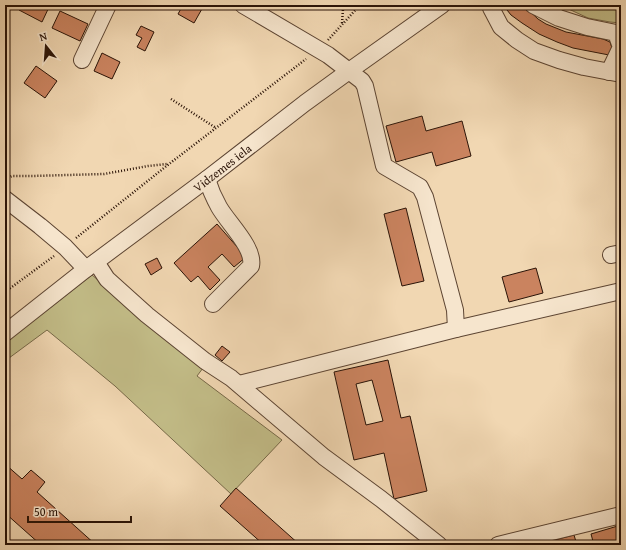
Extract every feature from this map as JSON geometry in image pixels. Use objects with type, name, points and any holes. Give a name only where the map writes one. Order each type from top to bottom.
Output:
[{"type":"street","points":[[82,60],[108,5]]},
{"type":"street","points":[[243,5],[319,49],[362,81],[365,86],[384,166],[420,187],[425,196],[455,310],[456,329]]},
{"type":"street","name":"Vidzemes iela","points":[[6,330],[349,70],[442,5]]},
{"type":"street","points":[[491,5],[491,8],[501,27],[534,51],[559,60],[615,73],[620,47],[616,33],[588,27],[559,18],[533,5]]},
{"type":"street","points":[[207,179],[211,193],[242,239],[250,254],[252,262],[251,266],[213,304]]},
{"type":"street","points":[[5,199],[91,266],[147,315],[205,361],[239,384],[324,457],[381,499],[439,545]]},
{"type":"street","points":[[239,384],[456,329],[621,291]]},
{"type":"street","points":[[498,545],[621,515]]},
{"type":"path","points":[[342,24],[343,9],[345,5]]},
{"type":"path","points":[[5,292],[319,49],[360,5]]},
{"type":"path","points":[[171,99],[216,128]]},
{"type":"path","points":[[5,179],[12,176],[104,174],[148,166],[169,164]]},
{"type":"shaded area","points":[[560,5],[621,5],[621,23],[588,18]]},
{"type":"shaded area","points":[[92,275],[203,368],[197,376],[282,440],[231,494],[115,386],[47,330],[5,361],[5,343]]},
{"type":"building","points":[[21,5],[50,5],[42,22],[19,10]]},
{"type":"building","points":[[183,5],[200,5],[203,7],[194,23],[178,14]]},
{"type":"building","points":[[274,5],[285,5],[282,9]]},
{"type":"building","points":[[503,5],[523,5],[538,19],[546,24],[566,32],[603,39],[610,42],[612,48],[609,55],[573,48],[539,34],[511,15]]},
{"type":"building","points":[[60,11],[88,24],[80,41],[52,28]]},
{"type":"building","points":[[141,26],[154,32],[145,51],[137,47],[142,38],[136,35]]},
{"type":"building","points":[[102,53],[120,62],[112,79],[94,71]]},
{"type":"building","points":[[36,66],[57,81],[45,98],[24,83]]},
{"type":"building","points":[[422,116],[426,131],[462,121],[471,156],[436,166],[432,152],[396,162],[386,126]]},
{"type":"building","points":[[406,208],[424,281],[402,286],[384,214]]},
{"type":"building","points":[[217,224],[246,257],[234,267],[222,254],[208,267],[220,280],[210,290],[198,276],[191,282],[174,263]]},
{"type":"building","points":[[157,258],[162,268],[151,275],[145,264]]},
{"type":"building","points":[[536,268],[543,293],[509,302],[502,277]]},
{"type":"building","points":[[222,346],[230,352],[222,361],[215,355]]},
{"type":"building","points":[[388,360],[401,418],[410,416],[427,491],[394,499],[384,453],[354,460],[334,372]],"holes":[[[372,380],[383,421],[366,425],[356,384]]]},
{"type":"building","points":[[5,464],[22,479],[31,470],[45,482],[37,492],[96,545],[41,545],[5,513]]},
{"type":"building","points":[[236,488],[300,545],[264,545],[220,506]]},
{"type":"building","points":[[621,525],[621,545],[594,545],[591,534]]},
{"type":"building","points":[[574,535],[577,545],[551,545],[550,541]]}]
